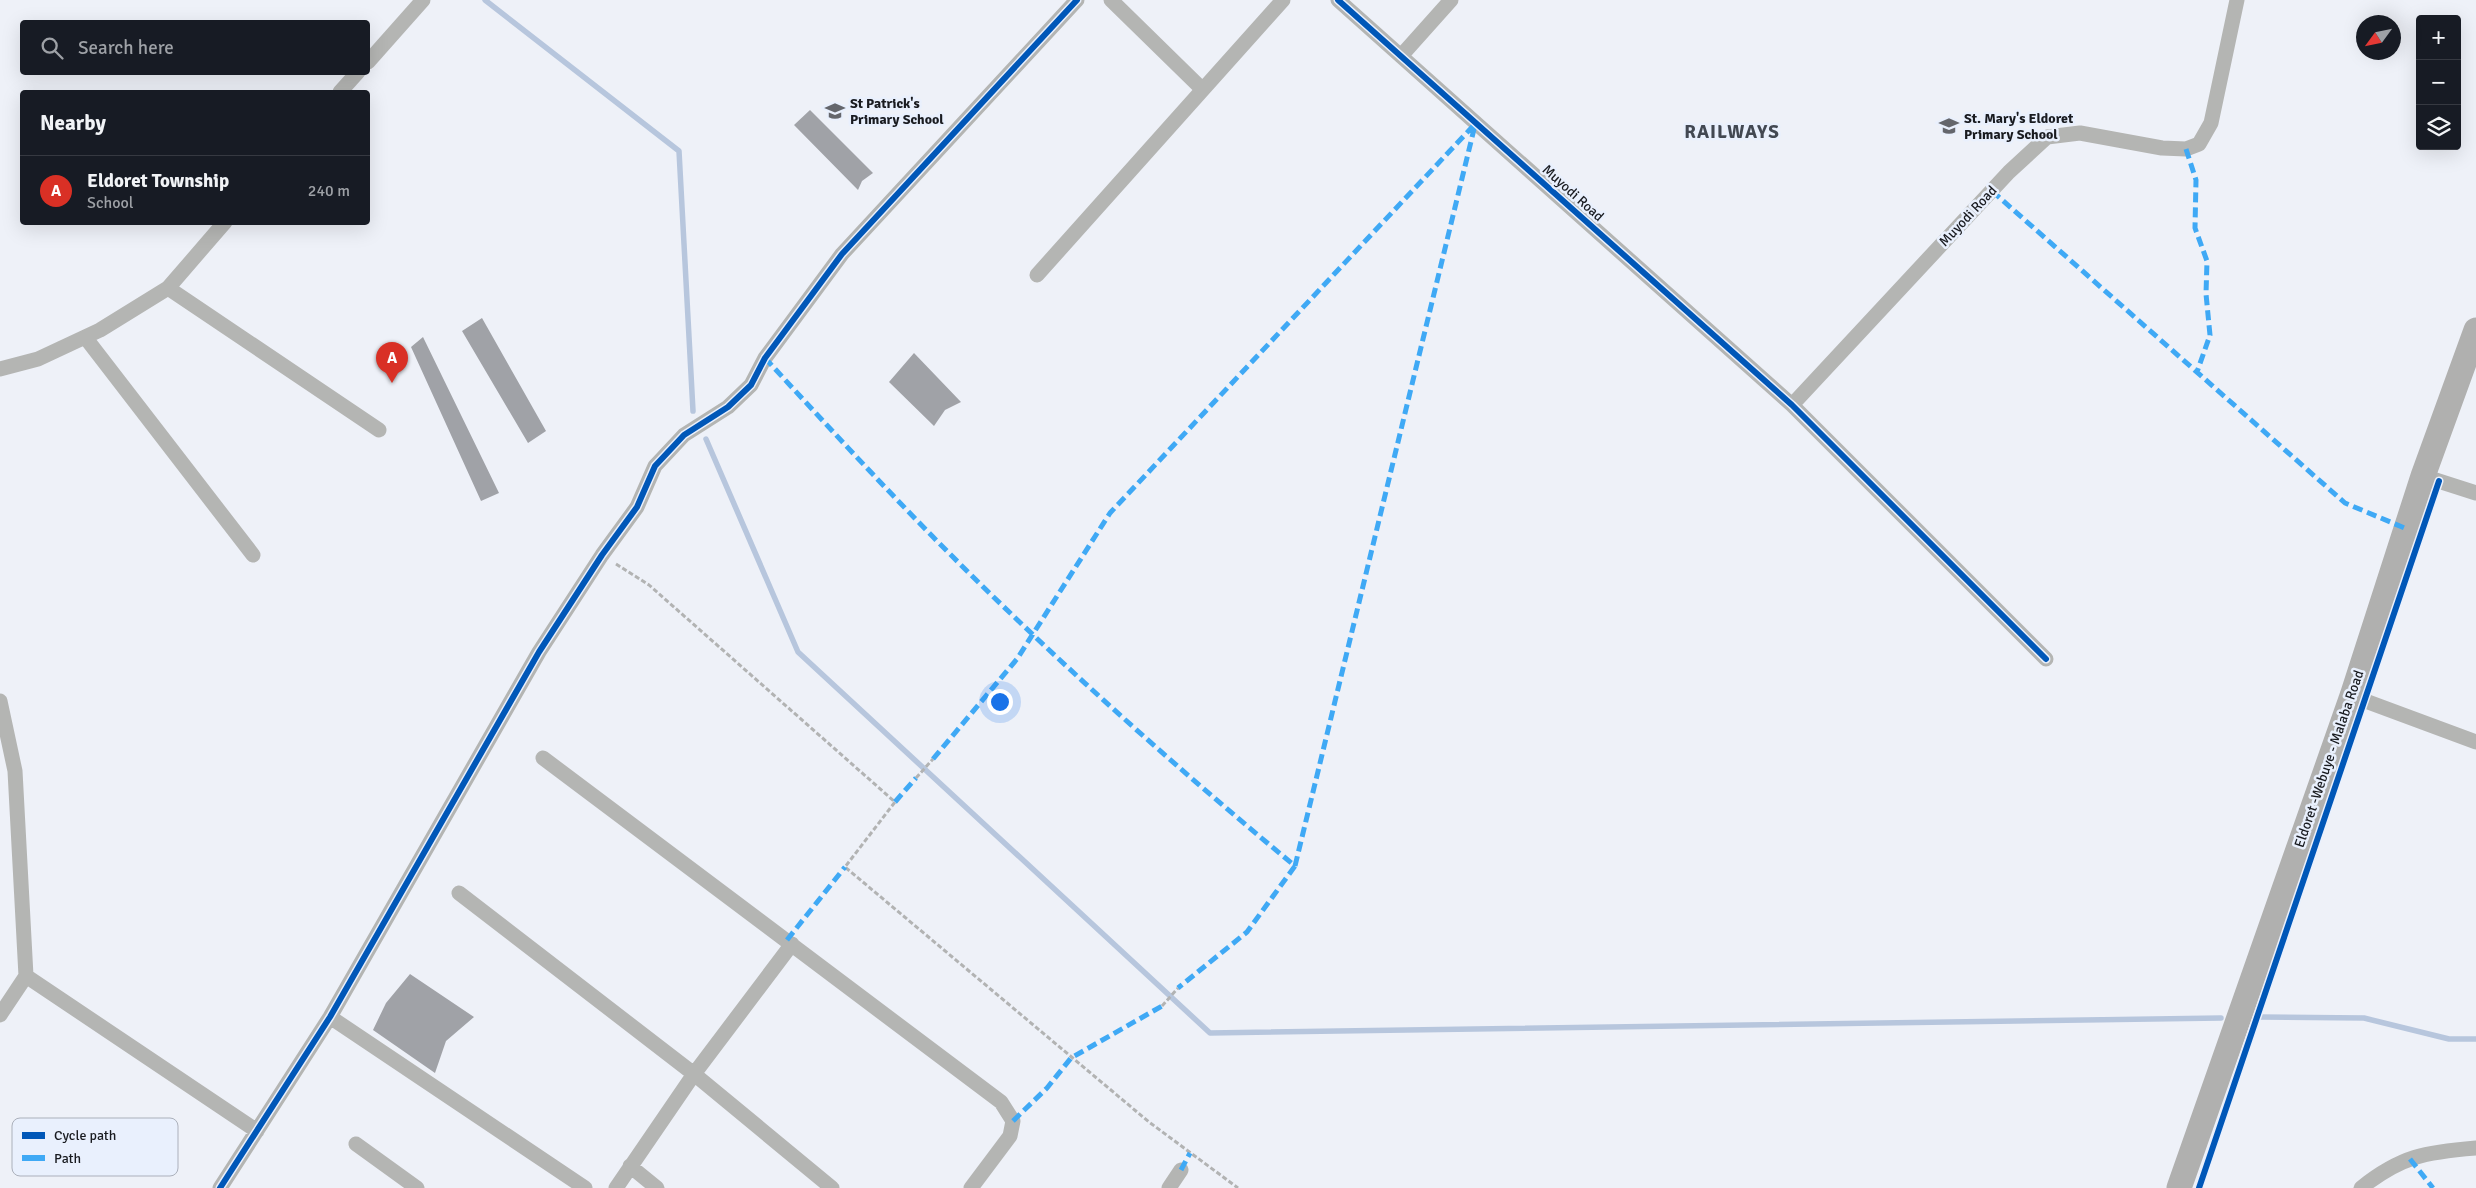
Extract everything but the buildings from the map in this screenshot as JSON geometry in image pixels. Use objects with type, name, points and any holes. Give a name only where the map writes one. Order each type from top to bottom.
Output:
[{"type":"highway","name":"Eldoret -Webuye - Malaba Road","points":[[2179,1188],[2352,696],[2423,476],[2476,330]]},
{"type":"street","points":[[370,60],[423,0]]},
{"type":"street","points":[[220,1188],[330,1017],[539,652],[602,555],[637,507],[655,466],[684,435],[728,407],[751,385],[765,358],[842,254],[1077,0]]},
{"type":"street","points":[[1111,0],[1202,89]]},
{"type":"street","points":[[1037,275],[1283,0]]},
{"type":"street","name":"Muyodi Road","points":[[1338,0],[1792,405],[2009,172],[2047,137],[2080,133],[2162,148],[2186,149],[2199,144],[2211,123],[2237,0]]},
{"type":"street","points":[[1400,56],[1451,0]]},
{"type":"street","points":[[342,90],[355,75]]},
{"type":"street","points":[[0,369],[38,359],[86,337],[168,288],[222,225]]},
{"type":"street","points":[[168,288],[380,430]]},
{"type":"street","points":[[86,337],[253,555]]},
{"type":"street","points":[[1792,405],[2046,659]]},
{"type":"street","points":[[2423,476],[2476,494]]},
{"type":"street","points":[[2352,696],[2476,742]]},
{"type":"street","points":[[0,702],[15,771],[26,976],[0,1015]]},
{"type":"street","points":[[543,758],[1000,1102],[1013,1121],[1010,1136],[971,1188]]},
{"type":"street","points":[[459,892],[694,1074],[832,1188]]},
{"type":"street","points":[[616,1188],[694,1074],[792,944]]},
{"type":"street","points":[[26,976],[257,1131]]},
{"type":"street","points":[[330,1017],[585,1188]]},
{"type":"street","points":[[356,1144],[417,1188]]},
{"type":"street","points":[[2361,1188],[2383,1171],[2410,1159],[2434,1151],[2476,1148]]},
{"type":"street","points":[[630,1166],[657,1188]]},
{"type":"street","points":[[1169,1188],[1181,1170]]},
{"type":"path","points":[[602,555],[649,585],[895,802],[846,867],[1149,1122],[1238,1188]]},
{"type":"path","points":[[916,778],[933,759]]},
{"type":"path","points":[[1162,1006],[1178,988]]},
{"type":"waterway","points":[[485,0],[679,151],[693,411]]},
{"type":"waterway","points":[[706,439],[798,652],[1210,1033],[2221,1018]]},
{"type":"waterway","points":[[2259,1017],[2364,1018],[2449,1039],[2476,1039]]},
{"type":"marked path","points":[[933,759],[1017,659],[1110,513],[1476,123]]},
{"type":"marked path","points":[[1295,866],[1475,125]]},
{"type":"marked path","points":[[2186,149],[2196,180],[2195,228],[2207,261],[2206,294],[2210,335],[2197,372]]},
{"type":"marked path","points":[[1992,191],[2345,503],[2407,529]]},
{"type":"marked path","points":[[765,358],[916,519],[1024,626],[1158,749],[1295,866],[1247,932],[1178,988]]},
{"type":"marked path","points":[[895,802],[916,778]]},
{"type":"marked path","points":[[787,940],[845,867]]},
{"type":"marked path","points":[[1013,1121],[1047,1088],[1071,1058],[1162,1006]]},
{"type":"marked path","points":[[1181,1170],[1190,1153]]},
{"type":"marked path","points":[[2410,1159],[2433,1188]]},
{"type":"cycle path","points":[[220,1188],[330,1017],[539,652],[602,555],[637,507],[655,466],[684,435],[728,407],[751,385],[765,358],[842,254],[1077,0]]},
{"type":"cycle path","points":[[1338,0],[1792,405],[2046,659]]},
{"type":"cycle path","points":[[2199,1188],[2439,481]]},
{"type":"place","name":"St Patrick's Primary School","points":[[835,111]]},
{"type":"place","name":"St. Mary's Eldoret Primary School","points":[[1949,126]]},
{"type":"place","name":"Eldoret Township","points":[[392,383]]},
{"type":"district","name":"RAILWAYS","points":[[1732,132]]}]
